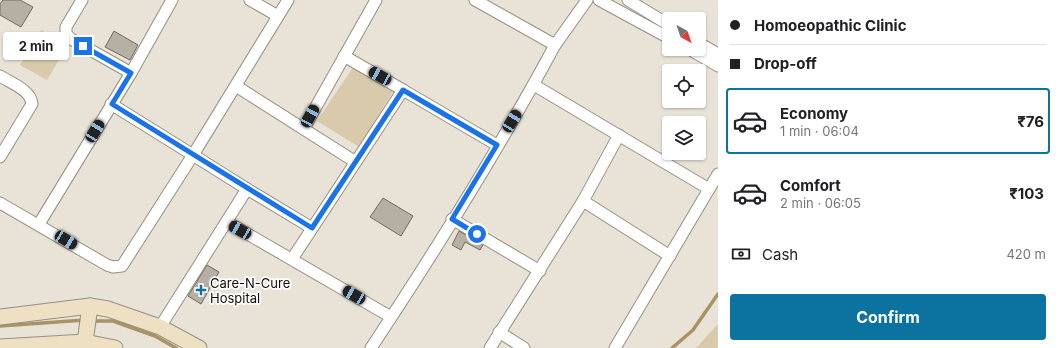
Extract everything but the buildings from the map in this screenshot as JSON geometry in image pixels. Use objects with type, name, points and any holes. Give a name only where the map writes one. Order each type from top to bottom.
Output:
[{"type":"main road","points":[[0,317],[108,309],[160,327],[199,348]]},
{"type":"main road","points":[[86,339],[89,311]]},
{"type":"main road","points":[[0,347],[86,339],[115,348]]},
{"type":"street","points":[[82,0],[66,27],[66,34],[70,39],[131,73]]},
{"type":"street","points":[[39,224],[131,73],[172,0]]},
{"type":"street","points":[[250,0],[278,16]]},
{"type":"street","points":[[0,203],[39,224],[107,265],[113,267],[122,266],[236,86],[288,0]]},
{"type":"street","points":[[304,128],[376,0]]},
{"type":"street","points":[[475,0],[555,45]]},
{"type":"street","points":[[371,348],[534,85],[555,45],[587,0]]},
{"type":"street","points":[[599,0],[662,34]]},
{"type":"street","points":[[628,0],[662,21]]},
{"type":"street","points":[[706,47],[718,54]]},
{"type":"street","points":[[344,56],[497,145]]},
{"type":"street","points":[[701,56],[718,66]]},
{"type":"street","points":[[0,76],[28,94],[32,99],[32,104],[0,157]]},
{"type":"street","points":[[534,85],[709,189]]},
{"type":"street","points":[[236,86],[354,161]]},
{"type":"street","points":[[292,259],[354,161],[403,90]]},
{"type":"street","points":[[112,104],[312,228]]},
{"type":"street","points":[[490,348],[583,202],[619,135]]},
{"type":"street","points":[[615,348],[718,174]]},
{"type":"street","points":[[160,327],[247,189]]},
{"type":"street","points":[[583,202],[670,256]]},
{"type":"street","points":[[452,219],[540,271]]},
{"type":"street","points":[[227,222],[391,317]]},
{"type":"street","points":[[499,332],[524,348]]},
{"type":"shaded area","points":[[41,30],[68,45],[47,80],[20,65]]},
{"type":"shaded area","points":[[354,66],[394,90],[359,147],[317,121]]},
{"type":"shaded area","points":[[718,324],[718,348],[696,348]]},
{"type":"waterway","points":[[672,348],[693,330],[718,294]]},
{"type":"waterway","points":[[0,326],[85,320]]},
{"type":"waterway","points":[[91,321],[113,321],[155,336],[176,348]]},
{"type":"place","name":"Care-N-Cure Hospital","points":[[201,290]]},
{"type":"route","points":[[83,46],[131,73],[112,104],[312,228],[354,161],[403,90],[497,145],[452,219],[477,234]]}]
